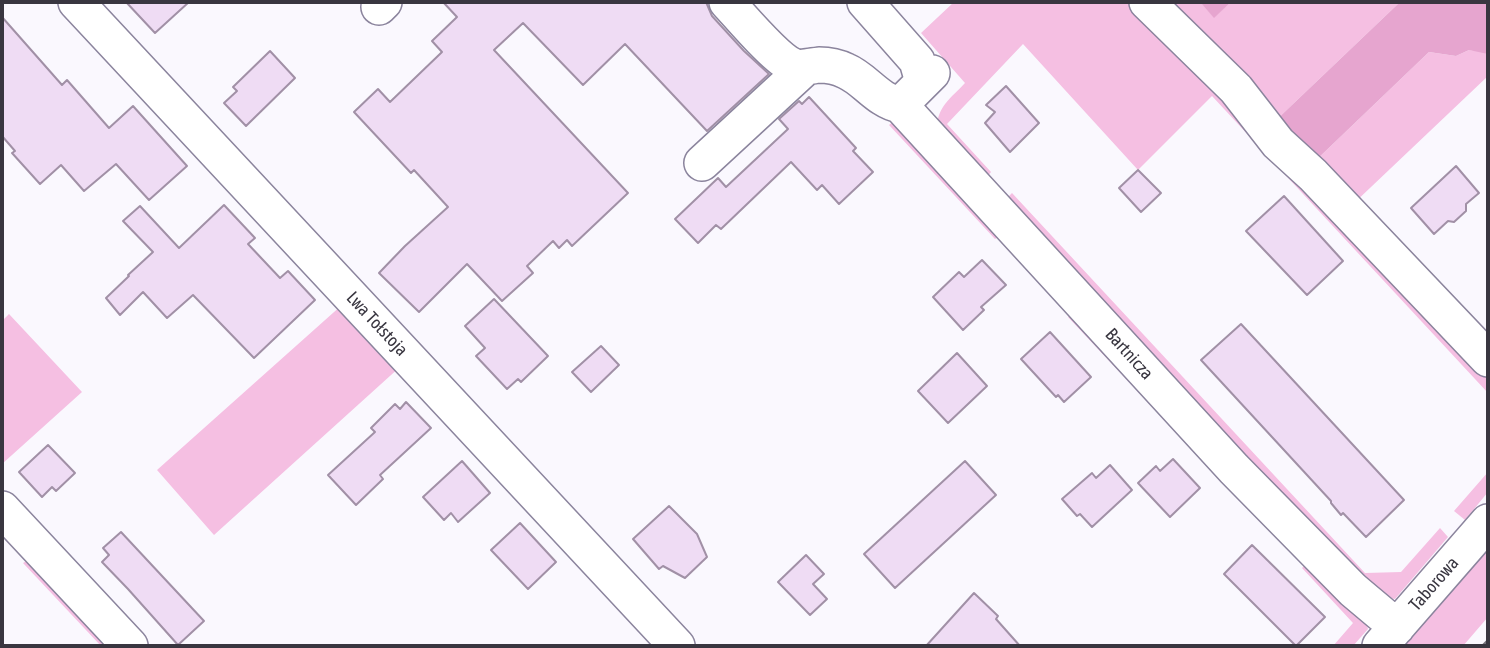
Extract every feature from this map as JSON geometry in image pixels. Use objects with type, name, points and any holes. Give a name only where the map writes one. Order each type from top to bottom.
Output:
[{"type":"street","name":"Lwa Tołstoja","points":[[76,2],[677,646]]},
{"type":"street","points":[[727,2],[781,59],[794,67],[822,65],[846,71],[880,97],[894,104],[918,87],[917,61],[865,2]]},
{"type":"street","points":[[1147,2],[1236,89],[1278,143],[1313,175],[1488,359]]},
{"type":"street","points":[[702,163],[806,67]]},
{"type":"street","name":"Bartnicza","points":[[918,87],[1234,469],[1353,590],[1389,637]]},
{"type":"street","points":[[2,509],[130,646]]},
{"type":"street","name":"Taborowa","points":[[1389,637],[1488,522]]},
{"type":"shaded area","points":[[954,2],[1137,2],[1488,373],[1488,393],[1212,96],[1138,170],[1023,44],[947,124],[991,172],[983,182],[937,128],[942,108],[965,83],[921,33]]},
{"type":"shaded area","points":[[1155,2],[1200,2],[1214,17],[1231,2],[1400,2],[1272,124]]},
{"type":"shaded area","points":[[1200,2],[1231,2],[1214,18]]},
{"type":"shaded area","points":[[1400,2],[1488,2],[1488,54],[1469,50],[1456,56],[1429,52],[1311,165],[1272,124]]},
{"type":"shaded area","points":[[1469,50],[1488,54],[1488,76],[1351,206],[1311,165],[1429,52],[1456,56]]},
{"type":"shaded area","points":[[894,121],[1001,235],[995,239],[889,125]]},
{"type":"shaded area","points":[[1012,193],[1365,573],[1401,572],[1440,528],[1448,537],[1395,599],[1375,596],[1002,203]]},
{"type":"shaded area","points":[[343,304],[401,366],[214,535],[157,470]]},
{"type":"shaded area","points":[[1074,312],[1177,423],[1172,428],[1068,317]]},
{"type":"shaded area","points":[[9,314],[82,392],[2,464],[2,321]]},
{"type":"shaded area","points":[[1488,472],[1488,492],[1465,520],[1454,511]]},
{"type":"shaded area","points":[[1488,538],[1488,617],[1463,646],[1394,646]]},
{"type":"shaded area","points":[[32,558],[104,636],[101,646],[23,563]]},
{"type":"shaded area","points":[[1308,562],[1367,625],[1368,629],[1353,646],[1333,646],[1353,623],[1302,568]]},
{"type":"building","points":[[126,2],[189,2],[155,33]]},
{"type":"building","points":[[443,2],[706,2],[712,16],[769,74],[707,131],[625,44],[583,85],[523,23],[494,50],[628,193],[572,246],[567,240],[559,248],[553,241],[527,266],[533,273],[502,301],[467,264],[419,312],[379,273],[448,207],[414,170],[411,173],[354,112],[378,89],[390,102],[442,52],[432,41],[457,17]]},
{"type":"building","points":[[2,17],[62,85],[67,80],[109,128],[133,106],[187,166],[149,200],[116,164],[84,191],[61,165],[40,184],[12,153],[15,151],[2,136]]},
{"type":"building","points":[[270,51],[295,78],[246,126],[224,103],[237,91],[233,87]]},
{"type":"building","points":[[1006,86],[1039,123],[1010,152],[985,123],[995,112],[986,105]]},
{"type":"building","points":[[809,97],[856,148],[853,151],[873,172],[839,204],[822,185],[817,190],[791,162],[721,229],[716,225],[698,243],[675,219],[718,178],[726,187],[788,129],[779,119],[799,101],[802,104]]},
{"type":"building","points":[[1456,166],[1479,193],[1466,204],[1466,211],[1454,222],[1448,221],[1434,234],[1411,208]]},
{"type":"building","points":[[1138,170],[1161,193],[1141,212],[1119,188]]},
{"type":"building","points":[[1284,196],[1343,261],[1307,295],[1246,231]]},
{"type":"building","points":[[224,205],[255,238],[248,244],[280,278],[288,271],[315,300],[254,358],[193,295],[167,318],[143,292],[120,315],[106,298],[153,252],[123,221],[140,206],[179,248]]},
{"type":"building","points":[[982,260],[1006,285],[981,307],[984,310],[963,330],[933,297],[959,272],[964,277]]},
{"type":"building","points":[[494,299],[548,356],[521,382],[518,379],[507,389],[476,356],[485,348],[465,326]]},
{"type":"building","points":[[1241,324],[1404,500],[1366,537],[1343,513],[1341,515],[1201,360]]},
{"type":"building","points":[[1050,332],[1091,377],[1064,402],[1058,395],[1056,397],[1021,359]]},
{"type":"building","points":[[601,346],[619,365],[591,392],[572,372]]},
{"type":"building","points":[[957,353],[987,386],[948,423],[918,391]]},
{"type":"building","points":[[406,402],[431,428],[380,475],[383,479],[356,505],[328,475],[375,432],[371,428],[395,404],[400,409]]},
{"type":"building","points":[[48,445],[75,473],[56,491],[52,487],[42,497],[19,472]]},
{"type":"building","points":[[1173,459],[1200,488],[1170,517],[1138,483],[1156,466],[1160,471]]},
{"type":"building","points":[[462,461],[490,493],[458,522],[451,513],[444,520],[423,497]]},
{"type":"building","points":[[965,461],[996,495],[895,588],[864,554]]},
{"type":"building","points":[[1110,465],[1132,490],[1092,527],[1080,514],[1077,516],[1062,499],[1092,473],[1096,478]]},
{"type":"building","points":[[669,506],[697,534],[707,557],[685,578],[663,566],[659,569],[633,539]]},
{"type":"building","points":[[520,523],[556,562],[528,589],[491,550]]},
{"type":"building","points":[[121,532],[204,621],[178,645],[102,562],[109,555],[103,548]]},
{"type":"building","points":[[1252,545],[1325,617],[1296,646],[1224,574]]},
{"type":"building","points":[[806,555],[824,574],[813,584],[827,599],[810,615],[778,582]]},
{"type":"building","points":[[974,593],[998,616],[996,619],[1020,646],[926,646]]},
{"type":"railway","points":[[1484,646],[1488,642]]}]
